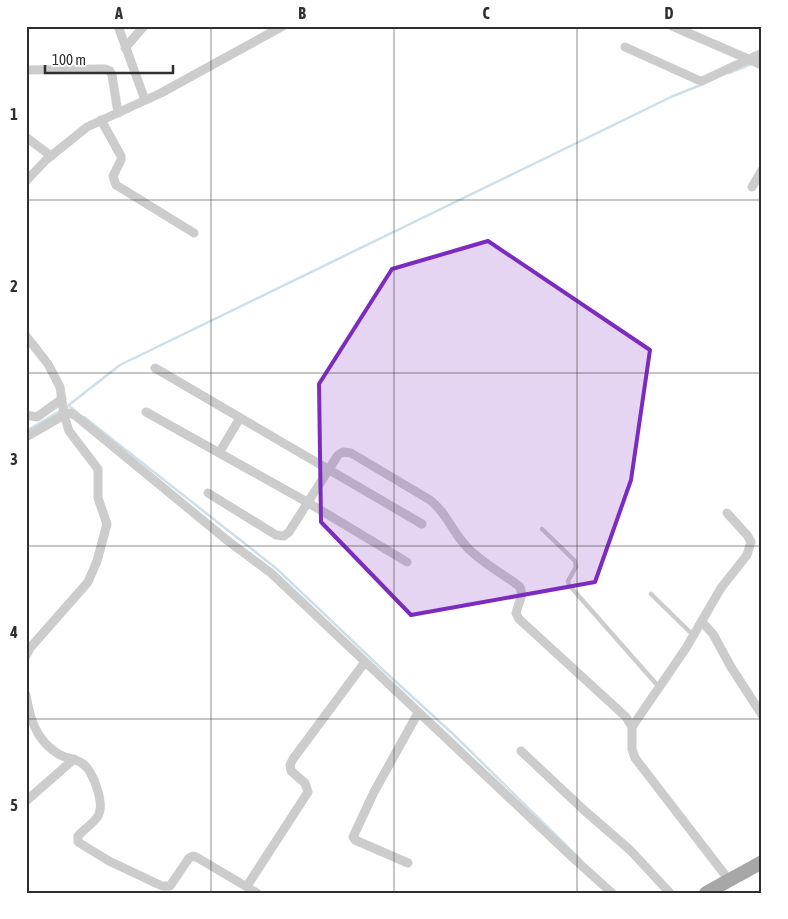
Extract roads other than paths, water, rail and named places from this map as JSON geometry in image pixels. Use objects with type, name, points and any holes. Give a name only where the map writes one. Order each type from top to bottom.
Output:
[{"type":"main road","points":[[706,893],[762,862]]},
{"type":"street","points":[[118,26],[145,100]]},
{"type":"street","points":[[125,48],[144,26]]},
{"type":"street","points":[[26,181],[51,156],[87,127],[145,100],[284,26]]},
{"type":"street","points":[[672,26],[755,62]]},
{"type":"street","points":[[625,47],[702,81],[755,62],[762,53]]},
{"type":"street","points":[[26,70],[105,69],[110,71],[118,113]]},
{"type":"street","points":[[101,120],[121,156],[113,176],[116,185],[194,233]]},
{"type":"street","points":[[26,137],[51,156]]},
{"type":"street","points":[[752,188],[762,170]]},
{"type":"street","points":[[26,336],[48,364],[60,387],[63,409],[69,430],[98,469],[98,498],[107,520],[107,528],[94,572],[88,582],[30,648],[26,656]]},
{"type":"street","points":[[155,368],[422,524]]},
{"type":"street","points":[[26,437],[63,409]]},
{"type":"street","points":[[26,415],[34,418],[63,409],[76,416],[228,541],[271,573],[612,893]]},
{"type":"street","points":[[146,412],[307,502],[407,562]]},
{"type":"street","points":[[219,453],[240,418]]},
{"type":"street","points":[[208,493],[280,537],[289,532],[328,469],[338,455],[343,452],[351,453],[439,506],[466,547],[519,586],[522,594],[516,613],[519,619],[626,717],[632,727],[632,749],[635,758],[729,880]]},
{"type":"street","points":[[632,727],[694,635],[721,588],[747,556],[751,542],[727,513]]},
{"type":"street","points":[[702,622],[713,634],[731,667],[762,715]]},
{"type":"street","points":[[247,886],[308,792],[305,783],[291,770],[290,765],[293,759],[365,662]]},
{"type":"street","points":[[26,695],[30,716],[38,734],[46,744],[60,755],[83,763],[90,770],[94,779],[100,802],[99,815],[77,837],[77,840],[85,847],[109,861],[162,886],[170,886],[189,858],[193,856],[257,893]]},
{"type":"street","points":[[408,863],[355,840],[353,837],[374,792],[418,713]]},
{"type":"street","points":[[521,751],[630,850],[670,893]]},
{"type":"street","points":[[26,801],[74,759]]},
{"type":"lane","points":[[542,529],[575,561],[576,567],[568,581],[569,585],[659,687]]},
{"type":"lane","points":[[651,594],[694,635]]},
{"type":"waterway","points":[[729,73],[751,64]]},
{"type":"waterway","points":[[65,408],[120,365],[671,97],[703,84]]},
{"type":"waterway","points":[[69,406],[77,412]]},
{"type":"waterway","points":[[26,431],[60,411]]},
{"type":"waterway","points":[[84,417],[277,569],[453,734],[581,860]]}]
